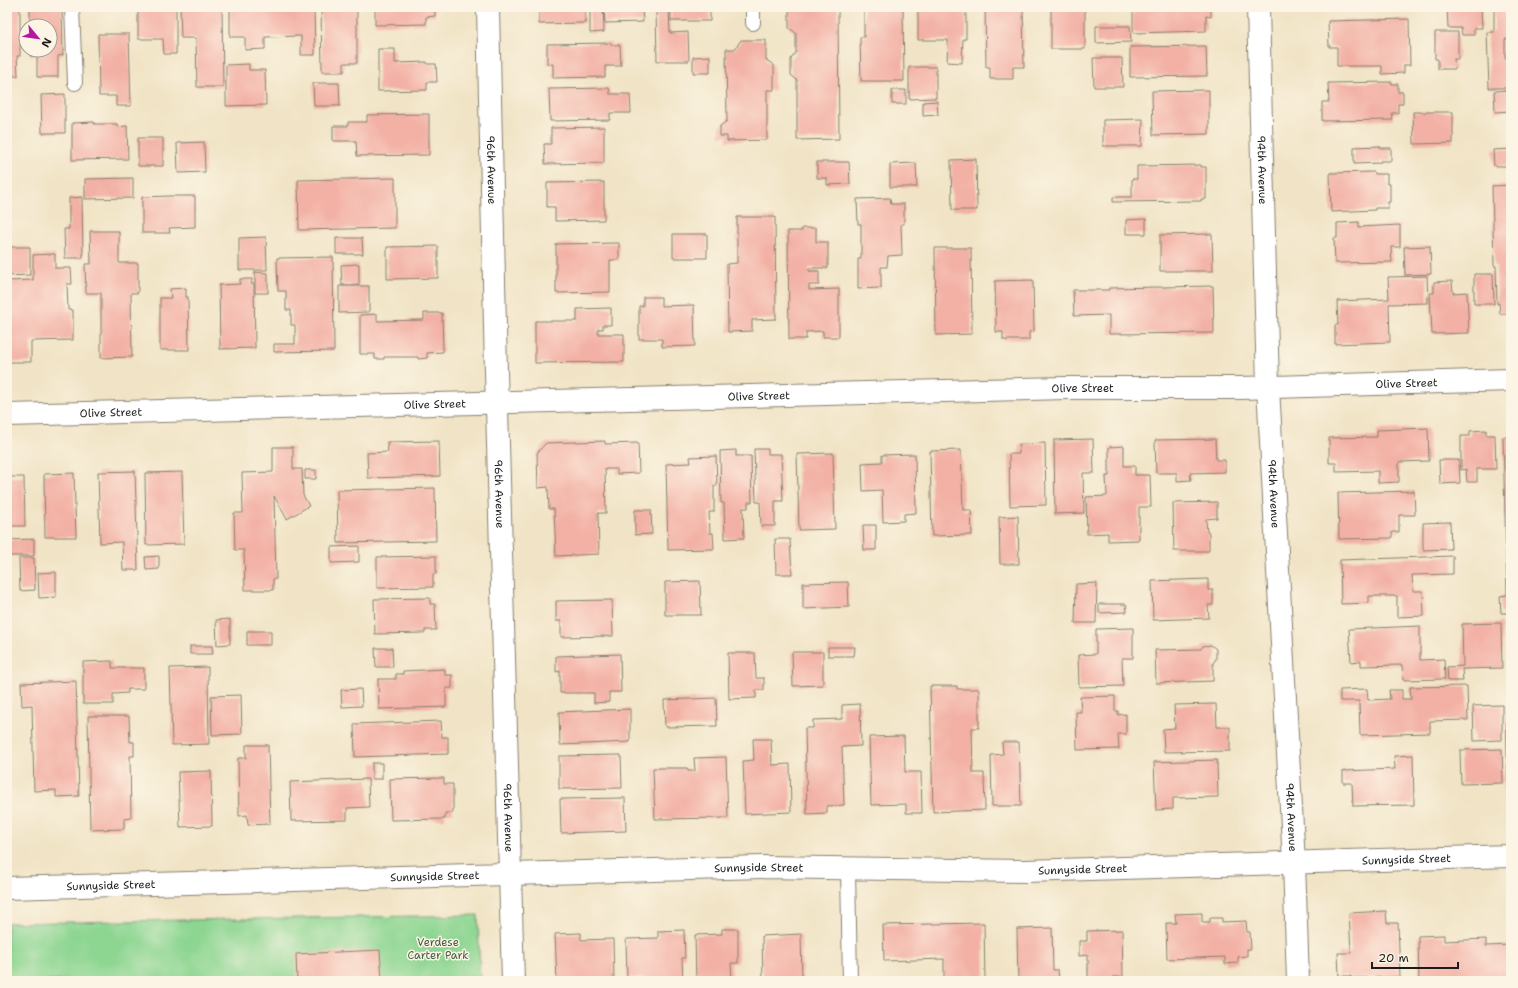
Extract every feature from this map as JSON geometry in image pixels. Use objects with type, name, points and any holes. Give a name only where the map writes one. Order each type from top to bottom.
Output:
[{"type":"street","name":"96th Avenue","points":[[488,7],[513,981]]},
{"type":"street","name":"94th Avenue","points":[[1258,7],[1268,387],[1294,863],[1298,981]]},
{"type":"street","name":"Olive Street","points":[[7,415],[497,402],[724,398],[1065,388],[1268,387],[1511,380]]},
{"type":"street","name":"Sunnyside Street","points":[[7,888],[762,867],[1025,871],[1511,856]]},
{"type":"lane","points":[[72,7],[75,83]]},
{"type":"lane","points":[[753,7],[753,23]]},
{"type":"lane","points":[[848,869],[850,981]]},
{"type":"green space","name":"Verdese Carter Park","points":[[478,915],[480,981],[7,981],[7,923]]},
{"type":"building","points":[[7,7],[20,8],[20,18],[18,18],[18,76],[7,76]]},
{"type":"building","points":[[30,7],[62,7],[63,55],[58,56],[58,18],[30,18]]},
{"type":"building","points":[[138,7],[176,7],[176,54],[164,54],[163,39],[138,39]]},
{"type":"building","points":[[180,7],[222,7],[223,87],[197,87],[196,38],[181,38]]},
{"type":"building","points":[[230,7],[314,7],[315,55],[301,55],[301,36],[265,37],[265,49],[245,50],[245,37],[230,37]]},
{"type":"building","points":[[321,7],[357,7],[357,63],[344,63],[344,72],[322,72]]},
{"type":"building","points":[[375,7],[435,7],[435,16],[426,17],[426,24],[375,25]]},
{"type":"building","points":[[539,7],[585,7],[585,23],[539,24]]},
{"type":"building","points":[[590,7],[603,7],[604,32],[590,33]]},
{"type":"building","points":[[604,7],[642,7],[643,22],[605,23]]},
{"type":"building","points":[[671,7],[710,7],[710,21],[671,21]]},
{"type":"building","points":[[792,7],[838,7],[839,139],[797,140],[797,80],[791,75],[791,59],[796,53],[796,33],[789,28],[789,9]]},
{"type":"building","points":[[864,7],[903,7],[904,81],[861,81],[860,37],[864,37]]},
{"type":"building","points":[[918,7],[966,7],[966,39],[963,39],[962,63],[947,62],[948,40],[918,40]]},
{"type":"building","points":[[985,7],[1023,7],[1024,67],[1013,67],[1013,79],[990,79],[990,67],[986,67]]},
{"type":"building","points":[[1051,7],[1085,7],[1085,49],[1051,49]]},
{"type":"building","points":[[1133,7],[1211,7],[1211,17],[1206,16],[1206,31],[1133,33]]},
{"type":"building","points":[[1343,7],[1375,7],[1375,8],[1343,9]]},
{"type":"building","points":[[1447,7],[1481,7],[1482,28],[1474,28],[1474,35],[1462,35],[1461,28],[1448,28]]},
{"type":"building","points":[[1494,7],[1511,7],[1511,39],[1505,39],[1505,58],[1511,58],[1511,88],[1489,88],[1487,32],[1494,32]]},
{"type":"building","points":[[656,9],[669,9],[670,33],[688,32],[689,61],[657,61]]},
{"type":"building","points":[[1409,19],[1410,65],[1404,65],[1404,73],[1382,74],[1382,66],[1337,66],[1337,47],[1329,47],[1328,21]]},
{"type":"building","points":[[1096,26],[1130,26],[1131,42],[1096,43]]},
{"type":"building","points":[[1435,32],[1458,32],[1458,59],[1454,59],[1455,69],[1438,69],[1438,59],[1435,59]]},
{"type":"building","points":[[98,34],[129,34],[131,106],[116,106],[116,96],[99,96]]},
{"type":"building","points":[[741,40],[766,40],[766,60],[774,65],[774,90],[767,90],[767,140],[727,141],[727,136],[720,136],[720,126],[727,121],[726,49],[735,49]]},
{"type":"building","points":[[611,43],[611,45],[620,45],[621,66],[605,66],[605,77],[553,78],[553,64],[547,64],[547,44]]},
{"type":"building","points":[[1206,46],[1207,76],[1130,77],[1130,47]]},
{"type":"building","points":[[378,49],[395,49],[395,63],[427,62],[427,64],[436,64],[437,82],[427,82],[427,90],[378,91]]},
{"type":"building","points":[[710,56],[710,73],[693,73],[693,57]]},
{"type":"building","points":[[37,58],[58,58],[58,77],[37,77]]},
{"type":"building","points":[[1093,58],[1122,58],[1123,87],[1094,87]]},
{"type":"building","points":[[249,64],[249,70],[265,70],[266,105],[226,106],[226,65]]},
{"type":"building","points":[[909,67],[936,67],[936,98],[909,99]]},
{"type":"building","points":[[1392,82],[1392,84],[1398,84],[1398,92],[1403,92],[1403,104],[1398,104],[1398,113],[1392,113],[1393,120],[1322,121],[1322,102],[1329,102],[1328,83]]},
{"type":"building","points":[[313,83],[339,83],[340,106],[314,106]]},
{"type":"building","points":[[609,88],[610,94],[630,94],[631,113],[610,113],[610,120],[550,121],[549,89]]},
{"type":"building","points":[[892,90],[906,90],[906,104],[892,104]]},
{"type":"building","points":[[1209,90],[1209,134],[1153,135],[1152,91]]},
{"type":"building","points":[[1511,90],[1511,111],[1495,112],[1494,91]]},
{"type":"building","points":[[65,94],[65,133],[42,133],[41,95]]},
{"type":"building","points":[[937,101],[938,115],[923,116],[923,102]]},
{"type":"building","points":[[1413,112],[1453,112],[1453,143],[1414,144]]},
{"type":"building","points":[[429,114],[429,155],[357,156],[356,141],[333,141],[333,126],[348,126],[348,122],[367,122],[367,115]]},
{"type":"building","points":[[1143,119],[1142,146],[1103,146],[1103,120]]},
{"type":"building","points":[[94,122],[94,124],[117,124],[117,127],[127,126],[128,159],[72,160],[72,123]]},
{"type":"building","points":[[604,127],[604,163],[545,164],[544,144],[551,144],[551,128]]},
{"type":"building","points":[[138,138],[163,138],[163,166],[138,166]]},
{"type":"building","points":[[204,142],[205,172],[178,173],[177,143]]},
{"type":"building","points":[[1380,146],[1380,148],[1391,148],[1391,161],[1354,164],[1354,147]]},
{"type":"building","points":[[1511,149],[1511,166],[1494,166],[1493,150]]},
{"type":"building","points":[[976,159],[977,210],[952,210],[951,160]]},
{"type":"building","points":[[817,162],[849,162],[850,184],[827,185],[827,178],[817,178]]},
{"type":"building","points":[[916,163],[917,187],[890,187],[890,164]]},
{"type":"building","points":[[1201,165],[1201,167],[1206,167],[1206,199],[1201,199],[1201,201],[1113,202],[1113,197],[1132,197],[1132,179],[1137,179],[1137,166]]},
{"type":"building","points":[[1374,172],[1375,174],[1387,174],[1387,184],[1390,184],[1390,202],[1388,202],[1388,208],[1331,212],[1330,173]]},
{"type":"building","points":[[133,178],[133,198],[85,199],[85,179]]},
{"type":"building","points":[[395,178],[395,228],[299,230],[298,180]]},
{"type":"building","points":[[604,182],[604,220],[555,221],[555,207],[547,207],[547,183]]},
{"type":"building","points":[[1511,185],[1511,314],[1500,314],[1499,303],[1497,304],[1496,266],[1494,266],[1492,186]]},
{"type":"building","points":[[195,196],[195,227],[169,228],[170,233],[142,233],[142,197]]},
{"type":"building","points":[[82,197],[83,258],[65,258],[64,229],[69,229],[69,198]]},
{"type":"building","points":[[890,198],[891,204],[904,204],[904,224],[901,224],[902,255],[888,256],[887,267],[881,267],[881,288],[858,289],[858,259],[861,259],[861,224],[858,224],[857,199]]},
{"type":"building","points":[[737,217],[775,217],[776,319],[752,320],[752,331],[728,332],[727,264],[737,263]]},
{"type":"building","points":[[1146,219],[1146,234],[1126,234],[1126,220]]},
{"type":"building","points":[[1359,222],[1359,227],[1400,225],[1400,247],[1391,247],[1392,262],[1335,263],[1334,238],[1337,238],[1337,223]]},
{"type":"building","points":[[802,228],[816,228],[816,242],[828,242],[828,268],[809,268],[809,271],[819,271],[819,285],[809,285],[809,290],[839,289],[839,337],[823,337],[823,331],[806,332],[806,339],[789,339],[788,231],[802,231]]},
{"type":"building","points":[[90,231],[119,231],[119,263],[138,263],[138,293],[131,293],[132,357],[101,358],[101,293],[86,293],[85,264],[91,264]]},
{"type":"building","points":[[673,234],[707,234],[707,258],[673,258]]},
{"type":"building","points":[[1212,234],[1213,271],[1160,271],[1160,235]]},
{"type":"building","points":[[266,237],[267,270],[239,270],[239,238]]},
{"type":"building","points":[[336,238],[362,238],[363,254],[336,254]]},
{"type":"building","points":[[619,243],[619,260],[610,260],[610,292],[556,293],[556,244]]},
{"type":"building","points":[[438,246],[438,278],[387,279],[387,247]]},
{"type":"building","points":[[1430,246],[1431,274],[1405,275],[1404,247]]},
{"type":"building","points":[[7,247],[30,247],[30,275],[7,276]]},
{"type":"building","points":[[935,248],[971,248],[972,334],[936,335]]},
{"type":"building","points":[[55,254],[55,268],[71,268],[72,284],[67,284],[68,310],[73,310],[73,340],[31,341],[31,362],[7,362],[7,281],[33,280],[33,255]]},
{"type":"building","points":[[333,257],[334,351],[274,352],[274,344],[295,344],[295,325],[291,325],[291,310],[286,310],[286,291],[278,291],[277,258]]},
{"type":"building","points":[[359,264],[359,285],[342,285],[341,265]]},
{"type":"building","points":[[255,272],[268,273],[268,293],[255,293]]},
{"type":"building","points":[[1474,274],[1493,274],[1494,304],[1474,304]]},
{"type":"building","points":[[1427,276],[1428,303],[1389,304],[1390,342],[1335,344],[1335,325],[1338,325],[1337,301],[1389,299],[1388,277]]},
{"type":"building","points":[[240,279],[252,279],[251,284],[254,284],[255,348],[220,349],[219,285],[240,284]]},
{"type":"building","points":[[1033,280],[1034,331],[1029,332],[1029,340],[1003,340],[1003,332],[996,332],[995,281]]},
{"type":"building","points":[[1452,281],[1453,293],[1467,292],[1469,333],[1432,334],[1430,293],[1434,293],[1434,282]]},
{"type":"building","points":[[339,286],[369,286],[369,312],[339,313]]},
{"type":"building","points":[[1213,286],[1214,333],[1109,334],[1109,315],[1074,316],[1073,290]]},
{"type":"building","points":[[186,288],[186,297],[188,297],[189,350],[160,350],[160,298],[171,298],[170,289]]},
{"type":"building","points":[[643,297],[661,297],[661,306],[694,305],[695,346],[662,347],[662,339],[639,339],[639,306],[643,306]]},
{"type":"building","points":[[611,308],[611,325],[603,325],[603,329],[598,329],[598,334],[624,334],[624,362],[535,363],[535,321],[577,321],[577,309]]},
{"type":"building","points":[[424,313],[442,313],[443,352],[427,353],[427,358],[418,359],[418,357],[384,357],[384,359],[375,359],[375,354],[360,354],[360,315],[377,314],[377,321],[424,320]]},
{"type":"building","points":[[1428,428],[1429,461],[1399,462],[1399,482],[1378,483],[1378,471],[1336,472],[1336,463],[1329,463],[1329,438],[1377,437],[1377,430]]},
{"type":"building","points":[[1486,430],[1486,435],[1495,435],[1496,469],[1477,469],[1477,482],[1467,482],[1466,469],[1461,470],[1461,436],[1470,436],[1470,431]]},
{"type":"building","points":[[1503,437],[1511,437],[1511,613],[1501,613],[1500,596],[1507,595]]},
{"type":"building","points":[[1093,439],[1094,473],[1083,473],[1084,513],[1055,514],[1054,440]]},
{"type":"building","points":[[1215,439],[1216,460],[1225,460],[1225,472],[1190,473],[1191,480],[1177,481],[1177,473],[1156,473],[1155,440]]},
{"type":"building","points":[[439,441],[440,476],[368,478],[367,453],[388,452],[387,442]]},
{"type":"building","points":[[605,441],[605,444],[638,443],[639,473],[617,474],[617,469],[605,469],[606,513],[598,513],[599,554],[556,556],[554,509],[549,509],[548,487],[538,488],[537,453],[546,443]]},
{"type":"building","points":[[1045,443],[1046,505],[1010,506],[1009,454],[1019,454],[1019,444]]},
{"type":"building","points":[[1124,446],[1124,466],[1135,466],[1135,475],[1150,475],[1151,507],[1139,507],[1139,540],[1108,541],[1108,533],[1087,534],[1086,497],[1107,496],[1106,476],[1109,476],[1109,447]]},
{"type":"building","points":[[273,447],[293,447],[293,469],[302,469],[303,495],[309,506],[287,519],[274,496],[276,579],[273,579],[273,590],[245,590],[244,550],[235,550],[234,513],[243,513],[242,473],[273,472]]},
{"type":"building","points":[[754,449],[768,449],[768,454],[781,454],[783,501],[775,501],[775,526],[761,526],[760,502],[756,502]]},
{"type":"building","points":[[736,450],[736,456],[751,456],[752,502],[748,502],[748,508],[743,508],[744,538],[725,539],[724,503],[721,503],[720,451]]},
{"type":"building","points":[[961,450],[963,510],[971,510],[972,535],[932,536],[930,451]]},
{"type":"building","points":[[833,453],[835,529],[799,530],[797,454]]},
{"type":"building","points":[[915,454],[916,513],[904,514],[904,521],[883,522],[882,490],[863,491],[862,463],[882,462],[882,455]]},
{"type":"building","points":[[716,456],[717,486],[714,486],[714,512],[709,512],[710,533],[713,533],[714,549],[668,550],[666,464],[691,463],[690,457]]},
{"type":"building","points":[[1439,460],[1459,460],[1460,483],[1440,484]]},
{"type":"building","points":[[305,470],[316,470],[316,479],[305,479]]},
{"type":"building","points":[[135,471],[138,570],[123,570],[122,542],[100,543],[98,472]]},
{"type":"building","points":[[182,472],[184,544],[146,545],[145,473]]},
{"type":"building","points":[[74,473],[76,537],[45,537],[44,474]]},
{"type":"building","points":[[7,477],[24,477],[25,526],[10,526],[11,537],[7,537]]},
{"type":"building","points":[[435,488],[436,541],[338,543],[337,490]]},
{"type":"building","points":[[1414,491],[1415,515],[1399,515],[1399,532],[1392,532],[1392,538],[1339,539],[1338,493]]},
{"type":"building","points":[[1217,502],[1217,518],[1206,519],[1207,532],[1209,533],[1209,551],[1174,551],[1173,503]]},
{"type":"building","points":[[635,510],[651,510],[652,534],[635,535]]},
{"type":"building","points":[[1018,516],[1019,564],[1000,564],[999,517]]},
{"type":"building","points":[[1450,522],[1451,549],[1423,550],[1423,523]]},
{"type":"building","points":[[863,525],[876,525],[876,550],[864,550]]},
{"type":"building","points":[[34,539],[34,556],[8,556],[8,540]]},
{"type":"building","points":[[775,539],[790,539],[792,574],[776,574]]},
{"type":"building","points":[[359,546],[359,562],[331,563],[331,547]]},
{"type":"building","points":[[159,556],[159,569],[146,570],[145,557]]},
{"type":"building","points":[[436,556],[436,574],[433,574],[433,587],[377,588],[377,557]]},
{"type":"building","points":[[1453,556],[1453,574],[1412,575],[1413,591],[1423,591],[1424,616],[1397,617],[1397,596],[1369,596],[1369,603],[1341,604],[1340,560]]},
{"type":"building","points":[[19,558],[34,558],[35,590],[20,591]]},
{"type":"building","points":[[56,572],[56,597],[39,598],[38,573]]},
{"type":"building","points":[[1208,579],[1208,590],[1213,590],[1213,605],[1208,605],[1209,618],[1153,620],[1152,581]]},
{"type":"building","points":[[700,581],[701,615],[665,615],[665,582]]},
{"type":"building","points":[[848,582],[849,607],[803,609],[803,583]]},
{"type":"building","points":[[1097,583],[1096,623],[1075,623],[1076,584]]},
{"type":"building","points":[[430,598],[430,604],[435,604],[436,630],[425,630],[425,633],[375,634],[374,599]]},
{"type":"building","points":[[612,600],[613,636],[561,637],[561,621],[556,621],[556,601]]},
{"type":"building","points":[[1099,604],[1126,604],[1127,612],[1099,613]]},
{"type":"building","points":[[230,619],[230,644],[217,645],[216,620]]},
{"type":"building","points":[[1501,623],[1502,668],[1462,669],[1463,681],[1448,681],[1447,667],[1463,666],[1462,624]]},
{"type":"building","points":[[1420,626],[1420,660],[1444,659],[1445,679],[1403,680],[1402,665],[1361,666],[1361,661],[1351,662],[1349,629]]},
{"type":"building","points":[[1133,628],[1133,658],[1122,658],[1123,686],[1079,687],[1078,655],[1096,654],[1096,629]]},
{"type":"building","points":[[247,631],[271,631],[271,645],[247,645]]},
{"type":"building","points":[[1211,645],[1216,649],[1216,659],[1213,663],[1213,681],[1156,683],[1155,650],[1201,649],[1203,646]]},
{"type":"building","points":[[190,646],[212,646],[213,654],[190,654]]},
{"type":"building","points":[[828,647],[855,647],[854,656],[828,656]]},
{"type":"building","points":[[375,648],[392,648],[393,667],[376,667]]},
{"type":"building","points":[[792,652],[823,652],[823,685],[793,686]]},
{"type":"building","points":[[728,653],[755,653],[756,678],[764,678],[764,690],[756,690],[756,698],[729,699]]},
{"type":"building","points":[[620,654],[621,692],[609,692],[609,702],[594,703],[594,693],[560,693],[560,671],[556,672],[556,656]]},
{"type":"building","points":[[112,661],[112,668],[144,668],[144,689],[128,689],[128,693],[113,694],[113,704],[83,704],[83,662]]},
{"type":"building","points":[[208,667],[209,744],[172,745],[170,668]]},
{"type":"building","points":[[445,669],[445,675],[452,675],[452,688],[446,688],[446,707],[379,709],[378,679],[396,679],[396,674],[403,674],[403,671]]},
{"type":"building","points":[[76,681],[79,796],[56,797],[56,790],[34,791],[32,705],[22,706],[21,683]]},
{"type":"building","points":[[930,686],[957,686],[957,689],[979,689],[979,728],[972,728],[973,773],[984,773],[985,810],[933,812]]},
{"type":"building","points":[[1467,686],[1468,720],[1430,721],[1430,733],[1360,735],[1359,701],[1340,701],[1340,690],[1367,689],[1368,700],[1390,699],[1389,690],[1402,690],[1402,699],[1411,699],[1410,687]]},
{"type":"building","points":[[361,689],[362,706],[342,707],[341,690]]},
{"type":"building","points":[[241,695],[242,734],[212,735],[211,696]]},
{"type":"building","points":[[1115,696],[1115,711],[1118,711],[1118,715],[1126,714],[1126,734],[1118,734],[1119,749],[1077,750],[1076,712],[1081,712],[1080,697]]},
{"type":"building","points":[[716,698],[717,726],[665,727],[664,700]]},
{"type":"building","points":[[860,704],[861,746],[842,747],[844,805],[827,806],[827,813],[807,814],[805,728],[813,728],[813,720],[842,719],[842,705]]},
{"type":"building","points":[[1216,704],[1217,727],[1230,727],[1230,751],[1164,752],[1163,729],[1175,728],[1174,705]]},
{"type":"building","points":[[1502,705],[1502,740],[1474,741],[1473,706]]},
{"type":"building","points":[[1506,705],[1511,705],[1511,789],[1508,789]]},
{"type":"building","points":[[630,709],[630,742],[560,745],[559,712]]},
{"type":"building","points":[[88,716],[129,716],[130,742],[134,742],[134,756],[130,756],[131,818],[124,819],[124,829],[90,830]]},
{"type":"building","points":[[441,721],[442,737],[448,737],[448,754],[355,757],[354,724]]},
{"type":"building","points":[[904,736],[905,772],[921,772],[922,813],[906,813],[906,804],[871,805],[869,737]]},
{"type":"building","points":[[753,739],[771,739],[772,765],[790,764],[791,812],[745,814],[743,761],[754,760]]},
{"type":"building","points":[[1002,742],[1019,742],[1021,806],[992,806],[991,755],[1003,754]]},
{"type":"building","points":[[246,745],[268,745],[270,824],[248,825],[247,815],[239,816],[238,758],[246,758]]},
{"type":"building","points":[[1502,749],[1503,783],[1461,784],[1460,750]]},
{"type":"building","points":[[621,755],[622,788],[559,789],[559,756]]},
{"type":"building","points":[[1413,755],[1414,805],[1353,806],[1352,783],[1343,783],[1343,771],[1395,769],[1394,756]]},
{"type":"building","points":[[726,757],[728,818],[655,819],[653,768],[687,768],[688,771],[695,771],[694,758]]},
{"type":"building","points":[[1217,760],[1218,797],[1173,798],[1173,809],[1156,810],[1154,762]]},
{"type":"building","points":[[372,763],[382,763],[382,779],[372,779]]},
{"type":"building","points":[[211,771],[212,826],[180,827],[178,772]]},
{"type":"building","points":[[444,778],[444,784],[453,784],[453,813],[445,813],[445,819],[391,820],[390,779]]},
{"type":"building","points":[[368,779],[369,807],[347,808],[347,820],[291,821],[290,782]]},
{"type":"building","points":[[625,798],[626,831],[561,833],[560,799]]},
{"type":"building","points":[[1386,911],[1387,923],[1398,923],[1400,977],[1351,978],[1351,976],[1339,976],[1338,953],[1351,953],[1349,913]]},
{"type":"building","points":[[1202,913],[1202,922],[1210,922],[1210,918],[1222,918],[1222,922],[1246,921],[1247,932],[1250,932],[1251,949],[1247,949],[1247,956],[1238,957],[1238,963],[1225,964],[1225,957],[1167,959],[1166,923],[1176,923],[1175,914]]},
{"type":"building","points":[[984,923],[985,981],[944,981],[944,959],[884,961],[883,925]]},
{"type":"building","points":[[1052,928],[1053,970],[1058,970],[1059,981],[1018,981],[1017,929]]},
{"type":"building","points":[[722,929],[738,929],[738,963],[731,963],[732,981],[696,981],[695,935],[722,934]]},
{"type":"building","points":[[684,930],[685,958],[682,958],[683,981],[650,981],[650,978],[627,978],[626,939],[658,938],[658,931]]},
{"type":"building","points":[[1122,930],[1123,977],[1113,977],[1113,981],[1088,981],[1088,955],[1079,956],[1079,941],[1087,941],[1087,931]]},
{"type":"building","points":[[581,933],[581,940],[613,939],[614,980],[557,981],[555,934]]},
{"type":"building","points":[[801,934],[802,981],[763,981],[762,936]]},
{"type":"building","points":[[1444,935],[1444,941],[1486,939],[1486,946],[1511,945],[1511,981],[1419,981],[1418,936]]},
{"type":"building","points":[[380,950],[382,981],[297,981],[296,954]]}]
